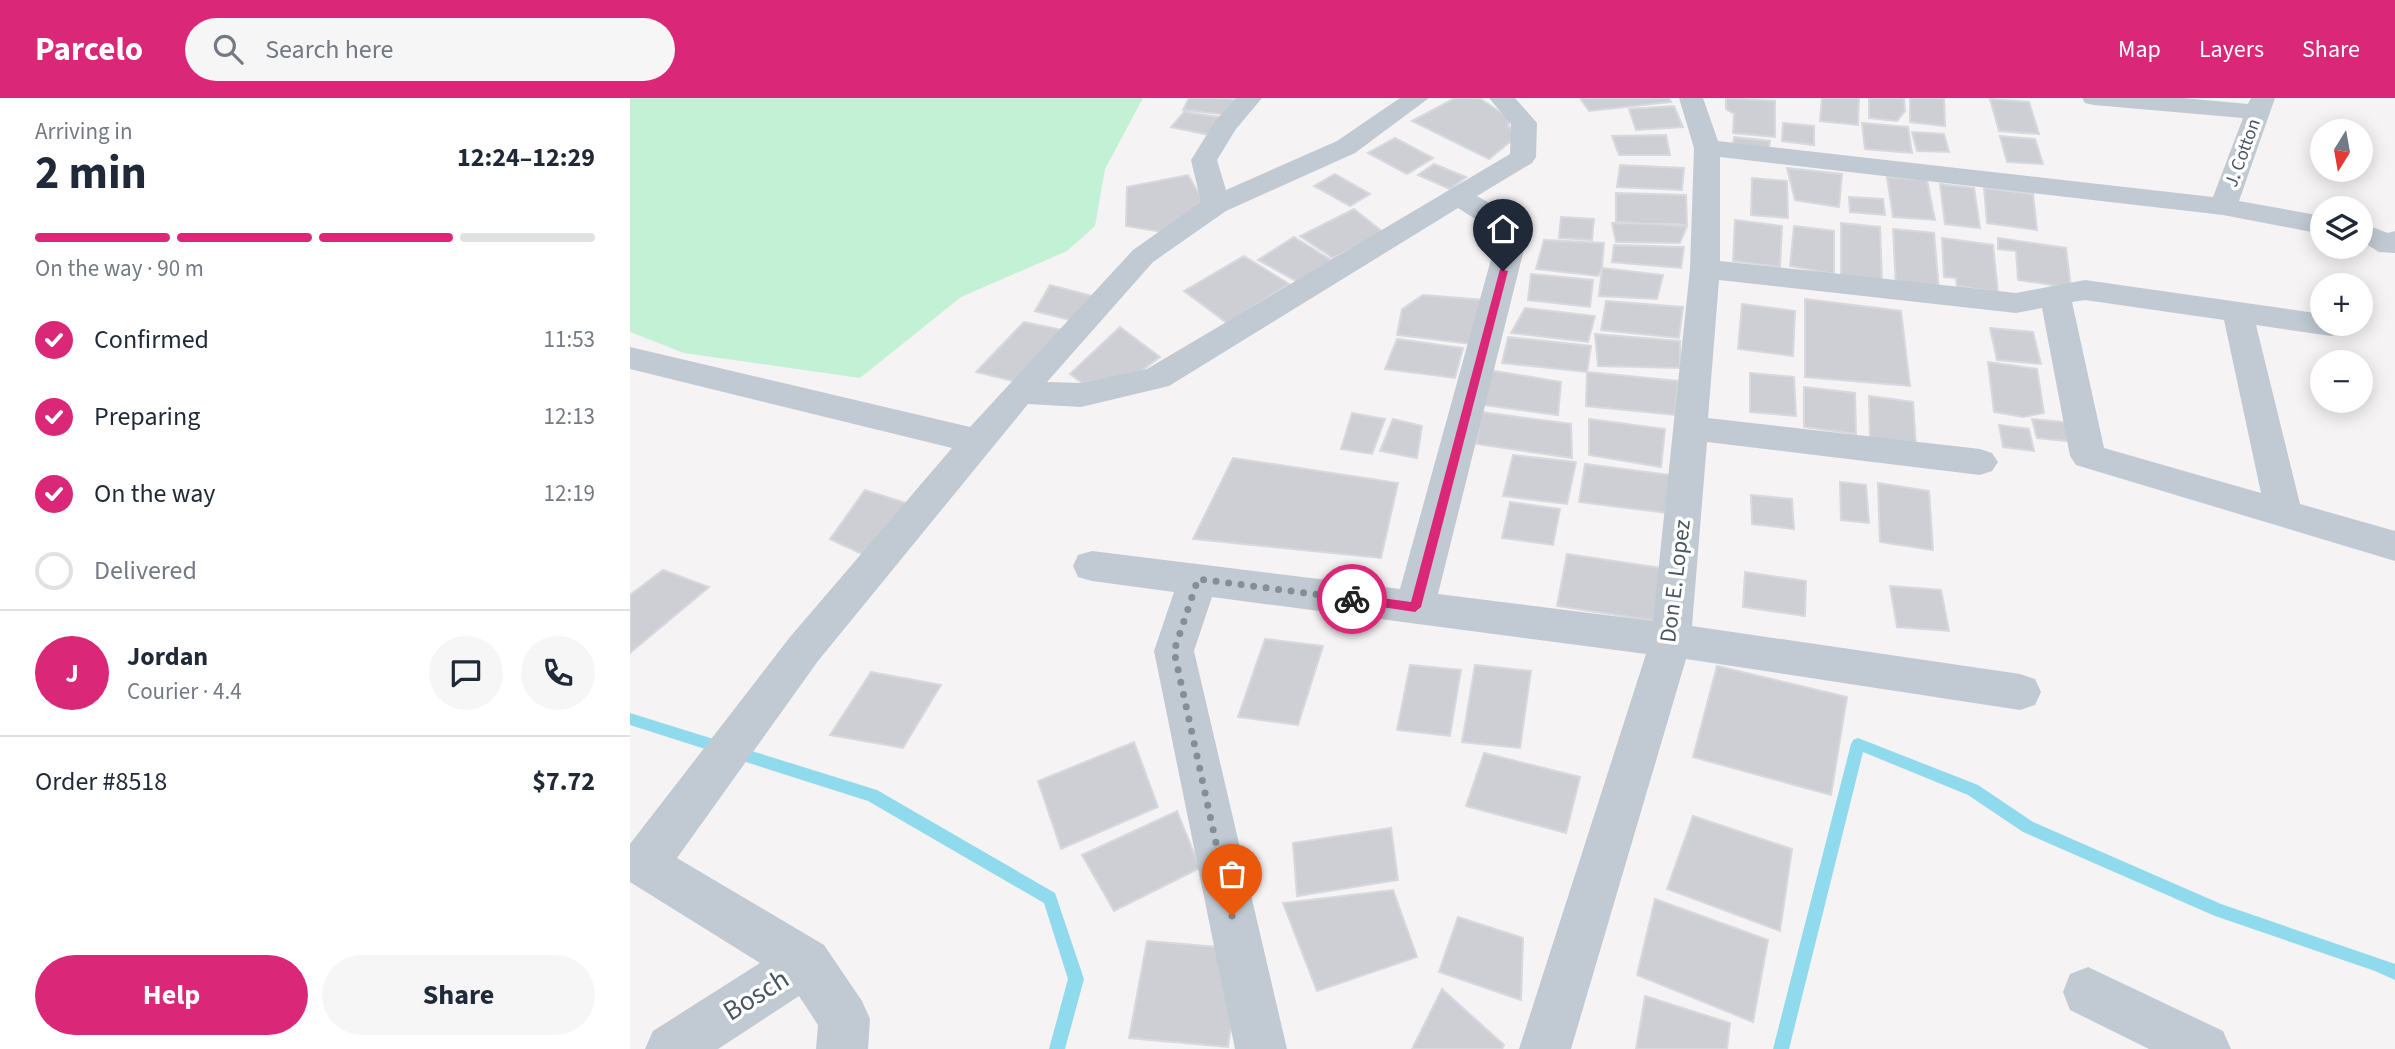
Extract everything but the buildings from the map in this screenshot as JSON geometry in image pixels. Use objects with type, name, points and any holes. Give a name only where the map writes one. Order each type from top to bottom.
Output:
[{"type":"street","points":[[1216,205],[1204,160],[1225,125],[1250,98]]},
{"type":"street","points":[[842,1049],[844,1019],[806,963],[637,865],[804,649],[1019,392],[1143,256],[1216,205],[1346,147],[1417,98]]},
{"type":"street","points":[[1019,392],[1080,395],[1157,378],[1523,157],[1524,123],[1501,98]]},
{"type":"street","name":"Don E. Lopez","points":[[1545,1049],[1671,640],[1705,269],[1707,148],[1691,98]]},
{"type":"street","points":[[2095,98],[2260,105]]},
{"type":"street","name":"J. Cotton","points":[[2223,207],[2260,105]]},
{"type":"street","points":[[1707,148],[1971,176],[2223,207],[2310,223]]},
{"type":"street","points":[[1415,607],[1508,234],[1456,196]]},
{"type":"street","points":[[2373,235],[2392,243]]},
{"type":"street","points":[[1705,269],[2016,303],[2085,289],[2310,323]]},
{"type":"street","points":[[2055,294],[2088,456],[2395,546]]},
{"type":"street","points":[[2237,311],[2284,513]]},
{"type":"street","points":[[630,358],[978,442]]},
{"type":"street","points":[[1691,428],[1980,462]]},
{"type":"street","points":[[1091,566],[1671,640],[2020,692]]},
{"type":"street","points":[[1198,579],[1174,651],[1261,1049]]},
{"type":"street","name":"Bosch","points":[[671,1049],[806,963]]},
{"type":"street","points":[[2088,992],[2205,1049]]},
{"type":"green space","points":[[630,98],[1143,98],[1105,169],[1095,226],[1067,251],[961,297],[860,378],[684,353],[630,332]]},
{"type":"waterway","points":[[630,719],[872,795],[1050,898],[1076,979],[1057,1049]]},
{"type":"waterway","points":[[1781,1049],[1858,744],[1973,790],[2028,827],[2220,911],[2395,972]]},
{"type":"way so far","points":[[1232,916],[1174,651],[1198,579],[1352,599]]},
{"type":"route","points":[[1352,599],[1415,607],[1503,271]]}]
